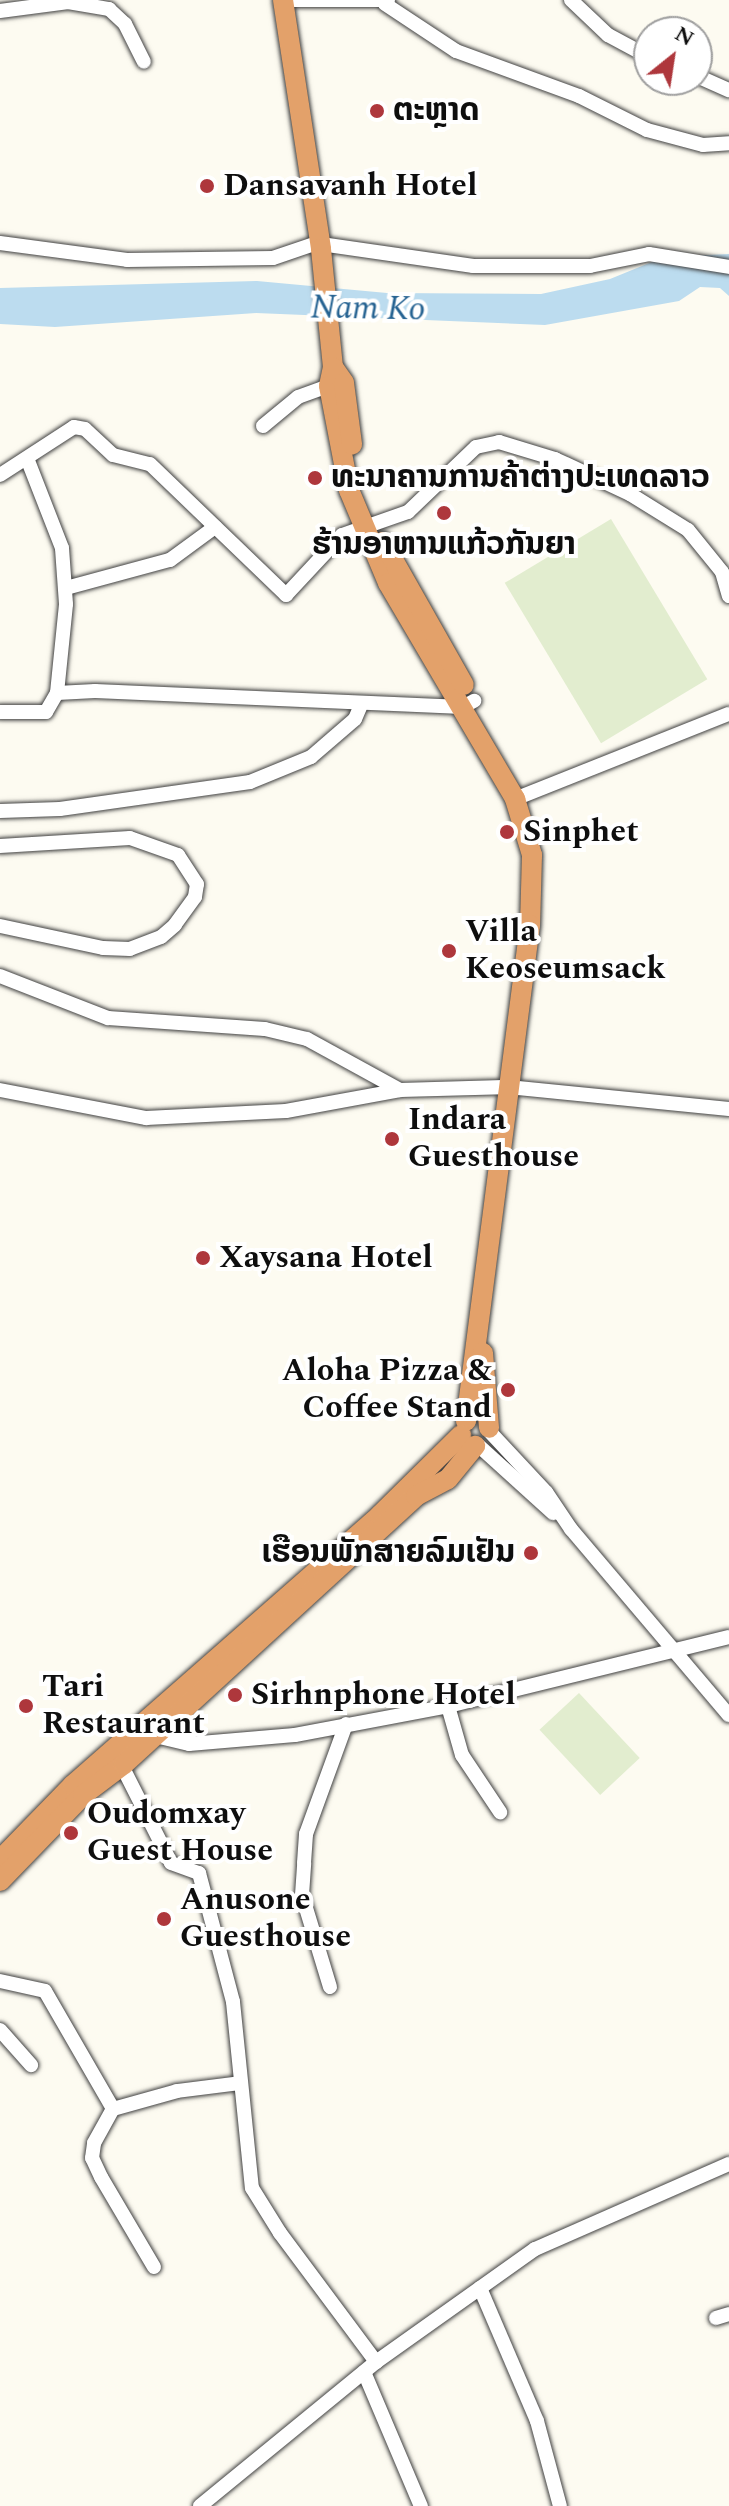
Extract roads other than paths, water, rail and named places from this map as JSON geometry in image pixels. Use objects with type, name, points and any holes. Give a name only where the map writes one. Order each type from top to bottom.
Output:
[{"type":"highway","points":[[0,1860],[416,1496],[448,1479],[477,1435],[476,1366],[514,1088],[534,884],[532,855],[522,796],[468,704],[407,618],[367,522],[353,453],[344,383],[331,368],[321,245],[283,0]]},
{"type":"highway","points":[[0,1881],[117,1758]]},
{"type":"street","points":[[283,0],[386,2],[456,51],[579,96],[647,130],[703,145],[729,143]]},
{"type":"street","points":[[571,0],[608,35],[633,48]]},
{"type":"street","points":[[0,11],[68,2],[109,9],[125,24],[144,62]]},
{"type":"street","points":[[0,243],[127,260],[273,258],[321,245],[473,266],[590,266],[649,254],[729,267]]},
{"type":"street","points":[[263,426],[331,368]]},
{"type":"street","points":[[0,475],[28,461],[80,427],[113,455],[150,464],[286,595],[342,535],[367,522],[408,512],[476,447],[499,442],[555,459],[630,494],[688,530],[717,564],[729,596]]},
{"type":"street","points":[[0,712],[46,712],[57,693],[66,588],[62,548],[28,461]]},
{"type":"street","points":[[66,588],[170,560],[215,527]]},
{"type":"street","points":[[57,693],[95,691],[361,705],[468,704]]},
{"type":"street","points":[[0,811],[60,809],[250,782],[311,757],[355,719],[361,705]]},
{"type":"street","points":[[522,796],[729,714]]},
{"type":"street","points":[[0,846],[130,838],[178,855],[192,869],[197,884],[195,897],[175,925],[130,949],[103,948],[0,926]]},
{"type":"street","points":[[0,976],[108,1018],[265,1029],[307,1039],[400,1090]]},
{"type":"street","points":[[0,1090],[146,1118],[195,1120],[286,1111],[400,1090],[514,1088],[729,1109]]},
{"type":"street","points":[[477,1435],[546,1492],[571,1529],[729,1715]]},
{"type":"street","points":[[144,1733],[189,1744],[251,1740],[448,1706],[674,1653],[729,1637]]},
{"type":"street","points":[[448,1706],[462,1755],[500,1812]]},
{"type":"street","points":[[330,1987],[302,1895],[306,1834],[346,1724]]},
{"type":"street","points":[[117,1758],[169,1860],[199,1873],[233,2002],[248,2168],[258,2201],[370,2367],[421,2506]]},
{"type":"street","points":[[0,1981],[45,1991],[113,2109]]},
{"type":"street","points":[[0,2030],[31,2065]]},
{"type":"street","points":[[154,2267],[92,2158],[94,2143],[113,2109],[177,2091],[240,2083]]},
{"type":"street","points":[[200,2506],[370,2367],[535,2249],[729,2164]]},
{"type":"street","points":[[480,2288],[537,2421],[560,2506]]},
{"type":"water","name":"Nam Ko","points":[[729,254],[729,296],[720,288],[700,287],[679,301],[545,325],[256,313],[55,327],[0,324],[0,288],[257,281],[387,293],[541,294],[610,279],[664,257]]},
{"type":"place","name":"ຕະຫຼາດ","points":[[377,111]]},
{"type":"place","name":"Dansavanh Hotel","points":[[207,186]]},
{"type":"place","name":"ທະນາຄານການຄ້າຕ່າງປະເທດລາວ","points":[[315,478]]},
{"type":"place","name":"ຮ້ານອາຫານແກ້ວກັນຍາ","points":[[444,513]]},
{"type":"place","name":"Sinphet","points":[[507,832]]},
{"type":"place","name":"Villa Keoseumsack","points":[[449,951]]},
{"type":"place","name":"Indara Guesthouse","points":[[392,1139]]},
{"type":"place","name":"Xaysana Hotel","points":[[203,1258]]},
{"type":"place","name":"Aloha Pizza & Coffee Stand","points":[[508,1390]]},
{"type":"place","name":"ເຮືອນພັກສາຍລົມເຢັນ","points":[[531,1553]]},
{"type":"place","name":"Sirhnphone Hotel","points":[[235,1695]]},
{"type":"place","name":"Tari Restaurant","points":[[26,1706]]},
{"type":"place","name":"Oudomxay Guest House","points":[[71,1833]]},
{"type":"place","name":"Anusone Guesthouse","points":[[164,1919]]}]
